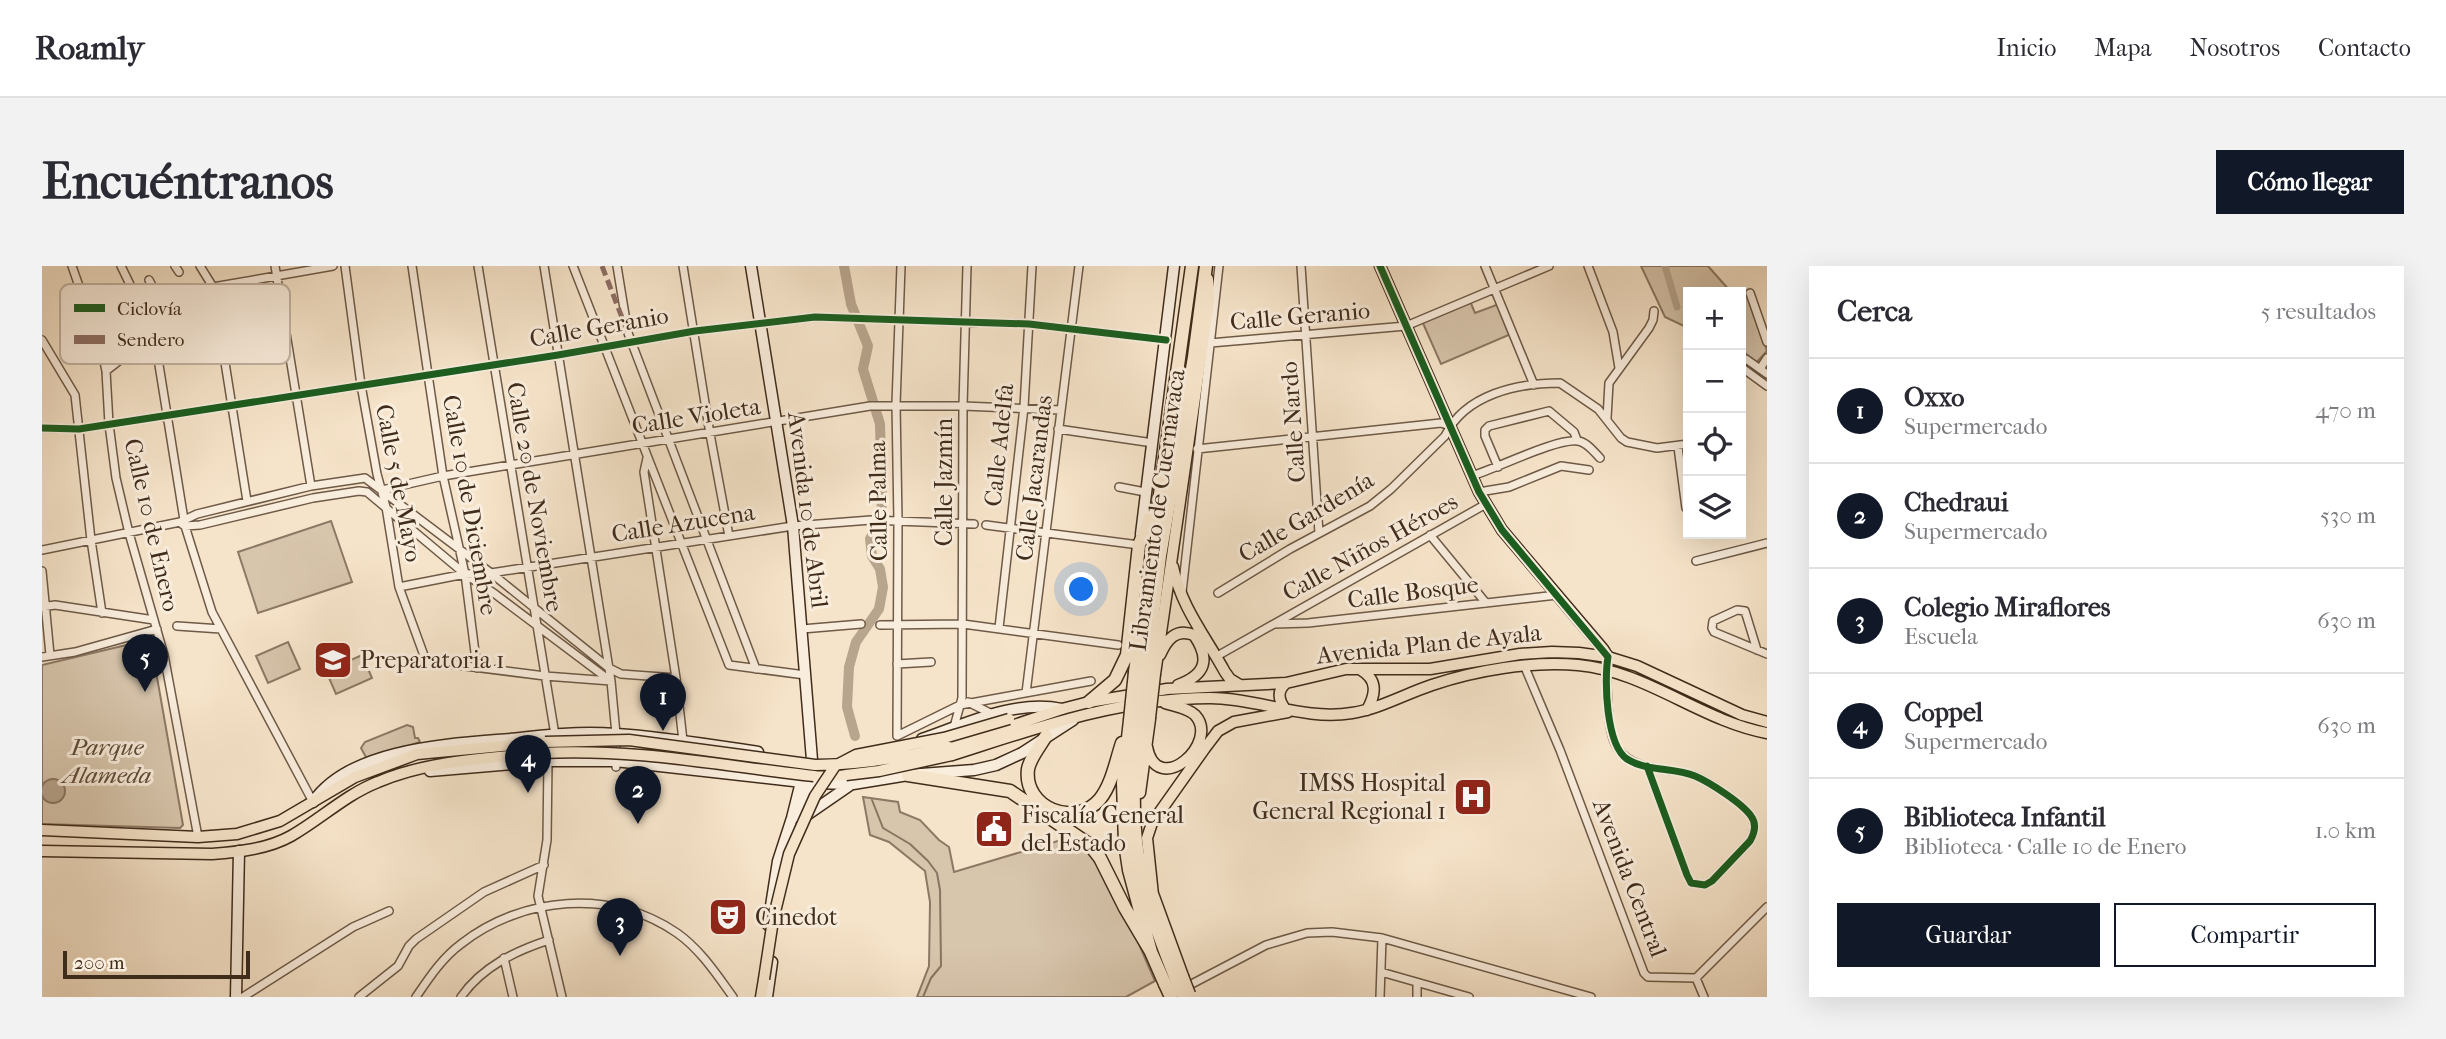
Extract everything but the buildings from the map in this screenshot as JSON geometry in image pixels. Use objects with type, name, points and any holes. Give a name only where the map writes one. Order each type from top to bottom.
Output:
[{"type":"highway","points":[[1148,672],[1161,491],[1192,266]]},
{"type":"highway","points":[[1172,987],[1145,897],[1134,842],[1132,783],[1148,672],[1160,556],[1207,266]]},
{"type":"highway","points":[[1087,708],[1115,680],[1128,655],[1139,545],[1161,491]]},
{"type":"highway","points":[[1046,736],[1028,769],[1030,783],[1041,802],[1052,810],[1075,814],[1084,811],[1101,797],[1142,719]]},
{"type":"highway","points":[[1142,719],[1123,783],[1125,844],[1129,870],[1151,952]]},
{"type":"highway","points":[[908,775],[1010,792],[1090,845],[1106,868],[1125,908],[1172,987],[1189,996]]},
{"type":"main road","name":"Avenida 10 de Abril","points":[[751,266],[793,526],[811,764],[783,865]]},
{"type":"main road","points":[[1139,545],[1174,266]]},
{"type":"main road","name":"Libramiento de Cuernavaca","points":[[1172,987],[1145,866],[1139,814],[1146,743],[1142,719],[1148,672],[1171,556],[1209,301],[1207,266]]},
{"type":"main road","points":[[1380,266],[1479,492],[1502,530],[1608,657],[1606,669]]},
{"type":"main road","points":[[1171,556],[1181,597],[1224,672],[1242,686]]},
{"type":"main road","points":[[760,997],[773,920],[789,854],[815,796],[835,766],[856,755],[1062,714],[1167,689],[1193,680],[1200,672],[1204,663],[1202,646],[1194,635],[1179,632],[1170,636],[1148,672]]},
{"type":"main road","name":"Avenida Plan de Ayala","points":[[1167,689],[1286,683],[1346,669],[1430,668],[1520,654],[1579,653],[1608,657],[1637,666],[1742,715],[1767,722]]},
{"type":"main road","name":"Avenida Plan de Ayala","points":[[1087,708],[1210,698],[1249,701],[1289,710],[1335,715],[1367,710],[1462,676],[1525,667],[1578,665],[1606,669],[1632,678],[1738,726],[1767,733]]},
{"type":"main road","points":[[1361,670],[1372,678],[1374,685],[1375,694],[1367,710]]},
{"type":"main road","points":[[1153,895],[1147,838],[1152,823],[1218,731],[1234,722],[1289,710],[1279,699],[1279,693],[1286,683]]},
{"type":"main road","points":[[1146,743],[1153,761],[1168,769],[1184,762],[1199,742],[1201,725],[1197,717],[1190,711],[1159,702]]},
{"type":"main road","points":[[811,764],[868,753],[898,740],[994,715],[1045,705],[1062,714]]},
{"type":"main road","points":[[42,851],[212,854],[239,851],[289,837],[362,791],[401,776],[457,767],[548,761],[616,764],[731,776],[853,784],[908,775],[963,772],[996,765],[1022,753],[1087,708]]},
{"type":"main road","points":[[289,837],[359,790],[421,768],[450,762],[589,751],[627,753],[814,776],[846,775],[879,771],[952,755],[1062,714]]},
{"type":"main road","points":[[42,830],[198,837],[237,834],[280,821],[355,777],[417,754],[545,741],[629,740],[815,765],[845,765],[928,752],[1012,722]]},
{"type":"main road","points":[[313,802],[321,790],[351,771],[392,754],[442,745],[555,734],[615,734],[683,741],[811,764],[858,761],[868,753]]},
{"type":"main road","points":[[898,740],[893,762],[899,771],[908,775]]},
{"type":"main road","points":[[806,780],[828,799]]},
{"type":"main road","points":[[796,819],[853,784]]},
{"type":"main road","points":[[120,852],[118,841],[122,833]]},
{"type":"main road","points":[[236,997],[239,851]]},
{"type":"main road","points":[[760,997],[783,865]]},
{"type":"main road","points":[[767,997],[783,865]]},
{"type":"street","name":"Calle 10 de Enero","points":[[72,266],[79,284]]},
{"type":"street","points":[[121,266],[130,284]]},
{"type":"street","points":[[200,266],[211,284]]},
{"type":"street","points":[[275,266],[278,284]]},
{"type":"street","points":[[234,284],[302,269],[332,266]]},
{"type":"street","name":"Calle 5 de Mayo","points":[[345,266],[361,385],[399,587],[426,661],[477,668]]},
{"type":"street","name":"Calle 10 de Diciembre","points":[[412,266],[443,476],[465,574],[477,668]]},
{"type":"street","name":"Calle 20 de Noviembre","points":[[478,266],[555,734]]},
{"type":"street","points":[[544,266],[611,681],[616,764]]},
{"type":"street","points":[[573,266],[729,665],[805,675]]},
{"type":"street","points":[[617,266],[628,333],[757,669]]},
{"type":"street","points":[[683,266],[709,434],[729,536]]},
{"type":"street","name":"Calle Palma","points":[[898,740],[896,404],[901,266]]},
{"type":"street","name":"Calle Jazmín","points":[[954,727],[964,702],[963,405],[967,266]]},
{"type":"street","name":"Calle Adelfa","points":[[999,628],[1024,407],[1032,266]]},
{"type":"street","name":"Calle Jacarandas","points":[[1026,693],[1079,266]]},
{"type":"street","points":[[1181,597],[1219,266]]},
{"type":"street","name":"Calle Nardo","points":[[1301,266],[1320,533]]},
{"type":"street","points":[[1485,266],[1534,385]]},
{"type":"street","name":"Calle Geranio","points":[[1210,343],[1406,326],[1549,266]]},
{"type":"street","points":[[1588,266],[1613,332],[1619,368]]},
{"type":"street","points":[[149,280],[151,284]]},
{"type":"street","points":[[1750,293],[1766,337]]},
{"type":"street","points":[[1607,418],[1609,383],[1649,328],[1654,311]]},
{"type":"street","name":"Calle Geranio","points":[[42,428],[79,429],[558,355],[695,331],[816,317],[1029,324],[1166,340]]},
{"type":"street","points":[[42,340],[75,395],[102,613]]},
{"type":"street","points":[[290,350],[311,486]]},
{"type":"street","points":[[1746,359],[1764,371],[1767,358]]},
{"type":"street","name":"Calle 10 de Enero","points":[[104,364],[116,478],[164,655],[198,837]]},
{"type":"street","points":[[106,371],[115,364]]},
{"type":"street","points":[[159,364],[183,522],[212,612],[313,802]]},
{"type":"street","points":[[226,364],[247,501]]},
{"type":"street","points":[[1746,371],[1767,386]]},
{"type":"street","name":"Calle Gardenía","points":[[1218,593],[1370,506],[1445,436],[1450,426],[1474,402],[1499,392],[1560,383],[1568,386],[1607,418],[1626,442],[1657,448],[1683,446]]},
{"type":"street","name":"Calle Violeta","points":[[382,490],[443,476],[870,406],[963,405],[1061,410]]},
{"type":"street","points":[[1497,467],[1485,436],[1485,430],[1489,426],[1549,411],[1574,432],[1577,440]]},
{"type":"street","points":[[1197,449],[1441,423],[1450,426]]},
{"type":"street","points":[[1058,429],[1153,443]]},
{"type":"street","points":[[1471,476],[1546,448],[1577,440],[1585,443],[1600,458]]},
{"type":"street","points":[[1678,447],[1683,494]]},
{"type":"street","points":[[647,457],[644,472],[676,678],[683,741]]},
{"type":"street","points":[[1479,492],[1509,487],[1561,466],[1589,470]]},
{"type":"street","points":[[183,522],[279,493],[360,478],[369,480],[535,607],[609,668],[621,674],[676,678]]},
{"type":"street","points":[[1119,487],[1145,492]]},
{"type":"street","points":[[42,550],[183,522],[367,492],[465,574],[611,681]]},
{"type":"street","points":[[279,493],[282,506]]},
{"type":"street","name":"Calle Niños Héroes","points":[[1219,655],[1486,504]]},
{"type":"street","name":"Calle Azucena","points":[[399,587],[465,574],[491,573],[793,526],[871,520],[974,524]]},
{"type":"street","points":[[986,525],[1139,545]]},
{"type":"street","points":[[1430,535],[1486,603]]},
{"type":"street","points":[[1696,561],[1767,543]]},
{"type":"street","points":[[42,571],[46,656],[75,652],[157,629]]},
{"type":"street","points":[[495,594],[503,582]]},
{"type":"street","name":"Calle Bosque","points":[[1273,624],[1307,624],[1557,595]]},
{"type":"street","points":[[44,606],[55,605],[154,620]]},
{"type":"street","points":[[1757,650],[1745,611],[1737,610],[1713,621],[1714,632],[1757,650],[1767,654]]},
{"type":"street","points":[[802,629],[861,624]]},
{"type":"street","points":[[880,625],[963,624],[1118,645]]},
{"type":"street","points":[[177,626],[221,629]]},
{"type":"street","name":"Avenida Central","points":[[1520,654],[1560,750],[1644,973],[1654,979],[1696,978],[1767,907]]},
{"type":"street","points":[[897,664],[931,662]]},
{"type":"street","points":[[477,668],[611,681],[621,674]]},
{"type":"street","points":[[1606,669],[1612,736],[1617,748],[1627,759],[1692,775],[1716,787],[1751,816],[1754,834],[1750,841],[1705,885],[1691,883],[1647,766]]},
{"type":"street","points":[[898,740],[964,702],[1091,681]]},
{"type":"street","points":[[964,702],[994,715]]},
{"type":"street","points":[[548,761],[548,822],[539,887],[540,906],[562,997]]},
{"type":"street","points":[[359,997],[398,966],[416,939],[484,892],[544,864]]},
{"type":"street","points":[[416,997],[431,975],[461,944],[496,922],[540,906],[558,903],[600,904],[640,914],[660,923],[691,945],[733,997]]},
{"type":"street","points":[[243,997],[353,927],[389,911]]},
{"type":"street","points":[[1172,987],[1286,937],[1332,932],[1382,938],[1591,997]]},
{"type":"street","points":[[1380,997],[1382,938]]},
{"type":"street","points":[[465,995],[484,973],[504,958],[549,940]]},
{"type":"street","points":[[504,958],[513,997]]},
{"type":"street","points":[[1381,972],[1454,995],[1469,997]]},
{"type":"street","points":[[1696,978],[1704,997]]},
{"type":"street","points":[[1417,997],[1418,983]]},
{"type":"green space","points":[[1641,266],[1708,266],[1727,287],[1683,287],[1683,326],[1665,317]]},
{"type":"green space","points":[[1746,294],[1767,351],[1756,363],[1746,354]]},
{"type":"green space","points":[[1470,301],[1475,313],[1499,304],[1511,334],[1441,364],[1422,321]]},
{"type":"green space","points":[[331,521],[352,582],[258,613],[238,552]]},
{"type":"green space","name":"Parque Alameda","points":[[144,638],[151,643],[183,825],[180,828],[42,824],[42,665],[139,642]]},
{"type":"green space","points":[[288,642],[300,669],[268,683],[256,656]]},
{"type":"green space","points":[[362,655],[372,678],[336,694],[326,671]]},
{"type":"green space","points":[[407,725],[413,727],[415,738],[420,742],[367,759],[361,748],[365,742]]},
{"type":"green space","points":[[863,797],[898,802],[900,812],[920,820],[949,847],[954,872],[1071,837],[1099,867],[1110,885],[1155,981],[1126,997],[917,997],[929,966],[930,902],[925,871],[889,842],[870,835]]},
{"type":"shaded area","points":[[53,779],[62,782],[65,791],[62,800],[53,803],[44,800],[41,791],[44,782]]},
{"type":"waterway","points":[[844,266],[851,304],[868,346],[863,369],[880,424],[882,502],[880,521],[870,539],[872,556],[880,569],[883,587],[879,609],[856,642],[849,667],[847,707],[855,736]]},
{"type":"waterway","points":[[1665,266],[1677,307]]},
{"type":"waterway","points":[[872,800],[883,828],[910,844],[937,873],[940,890],[941,966],[931,978],[923,997]]},
{"type":"marked path","points":[[602,266],[628,333]]},
{"type":"cycle path","points":[[1380,266],[1479,492],[1502,530],[1608,657],[1608,711],[1620,752],[1627,759],[1643,766],[1652,768],[1687,773],[1701,779],[1733,799],[1753,819],[1754,829],[1750,841],[1705,885],[1691,883],[1687,875],[1647,766]]},
{"type":"cycle path","points":[[42,428],[79,429],[558,355],[695,331],[815,317],[1029,324],[1166,340]]},
{"type":"place","name":"Preparatoria 1","points":[[333,660]]},
{"type":"place","name":"Biblioteca Infantil","points":[[145,692]]},
{"type":"place","name":"Oxxo","points":[[663,731]]},
{"type":"place","name":"Coppel","points":[[528,793]]},
{"type":"place","name":"IMSS Hospital General Regional 1","points":[[1473,797]]},
{"type":"place","name":"Chedraui","points":[[638,824]]},
{"type":"place","name":"Fiscalía General del Estado","points":[[994,829]]},
{"type":"place","name":"Cinedot","points":[[728,917]]},
{"type":"place","name":"Colegio Miraflores","points":[[620,956]]}]
